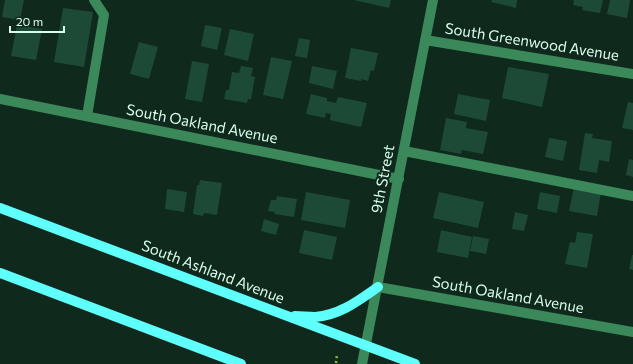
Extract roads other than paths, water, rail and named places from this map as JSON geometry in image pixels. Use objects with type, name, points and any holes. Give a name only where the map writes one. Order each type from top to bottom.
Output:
[{"type":"main road","name":"South Ashland Avenue","points":[[0,208],[415,364]]},
{"type":"main road","points":[[0,273],[241,364]]},
{"type":"main road","points":[[287,316],[315,317],[337,312],[354,304],[378,287]]},
{"type":"street","points":[[87,116],[104,15],[94,0]]},
{"type":"street","name":"9th Street","points":[[362,364],[433,0]]},
{"type":"street","name":"South Greenwood Avenue","points":[[425,40],[633,74]]},
{"type":"street","name":"South Oakland Avenue","points":[[0,99],[398,179]]},
{"type":"street","points":[[404,151],[633,196]]},
{"type":"street","name":"South Oakland Avenue","points":[[378,287],[633,332]]}]
